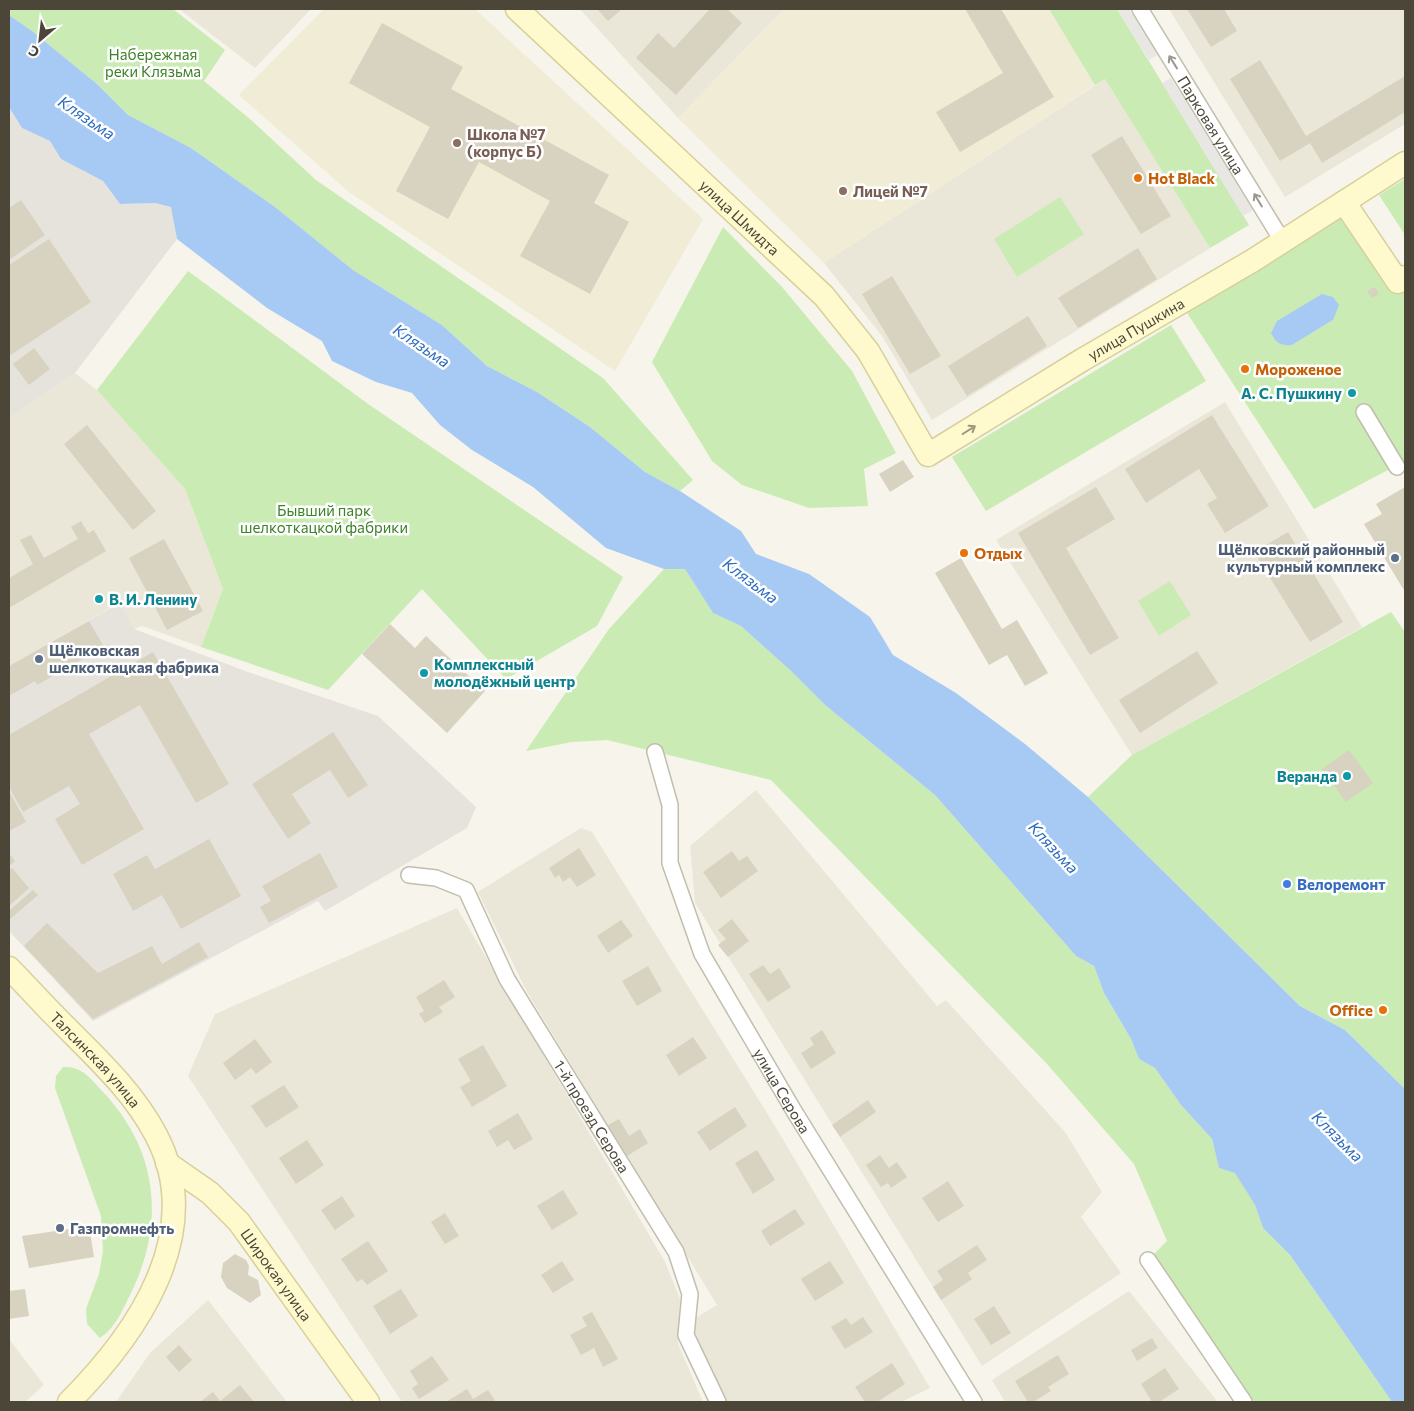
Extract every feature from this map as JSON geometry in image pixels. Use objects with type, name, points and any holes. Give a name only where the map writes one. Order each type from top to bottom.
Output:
[{"type":"street","name":"улица Шмидта","points":[[517,9],[824,296],[868,351],[928,455]]},
{"type":"street","name":"Парковая улица","points":[[1140,9],[1283,242]]},
{"type":"street","name":"улица Пушкина","points":[[928,455],[1180,302],[1283,242],[1405,163]]},
{"type":"street","points":[[1344,202],[1403,285]]},
{"type":"street","points":[[1364,412],[1397,467]]},
{"type":"street","name":"улица Серова","points":[[655,752],[670,805],[670,863],[702,954],[794,1111],[974,1402]]},
{"type":"street","name":"1-й проезд Серова","points":[[409,875],[436,878],[466,890],[507,979],[676,1252],[690,1294],[686,1335],[718,1402]]},
{"type":"street","name":"Талсинская улица","points":[[9,968],[84,1043],[121,1085],[157,1135],[167,1162],[172,1185],[174,1209],[170,1238],[156,1285],[126,1336],[91,1380],[69,1402]]},
{"type":"street","name":"Широкая улица","points":[[167,1162],[210,1193],[239,1222],[368,1402]]},
{"type":"street","points":[[1148,1260],[1244,1402]]},
{"type":"shaded area","points":[[179,9],[311,9],[255,68]]},
{"type":"shaded area","name":"Школа №7 (корпус Б)","points":[[324,9],[475,9],[703,219],[615,371],[349,192],[239,95]]},
{"type":"shaded area","points":[[580,9],[784,9],[678,118]]},
{"type":"shaded area","name":"Лицей №7","points":[[784,9],[1049,9],[1095,85],[824,263],[678,118]]},
{"type":"shaded area","points":[[1117,9],[1129,9],[1158,55],[1149,60]]},
{"type":"shaded area","points":[[1169,9],[1405,9],[1405,124],[1285,197]]},
{"type":"shaded area","points":[[1171,78],[1253,210],[1243,216],[1162,83]]},
{"type":"shaded area","points":[[1105,79],[1210,248],[932,420],[882,336],[824,263]]},
{"type":"shaded area","points":[[9,107],[22,128],[50,141],[61,159],[103,181],[120,204],[155,203],[172,207],[177,239],[75,373],[9,418]]},
{"type":"shaded area","points":[[75,373],[97,390],[185,489],[223,589],[201,647],[142,626],[134,629],[119,603],[9,666],[9,418]]},
{"type":"shaded area","points":[[1225,402],[1362,627],[1132,755],[996,540]]},
{"type":"shaded area","points":[[120,603],[134,629],[248,672],[378,716],[476,807],[467,828],[325,911],[318,901],[93,1021],[9,931],[9,666]]},
{"type":"shaded area","points":[[756,790],[937,1006],[946,1000],[1065,1132],[1102,1192],[1081,1217],[1121,1273],[982,1366],[695,903],[690,846]]},
{"type":"shaded area","points":[[581,828],[592,832],[775,1126],[930,1388],[901,1402],[722,1402],[693,1331],[692,1320],[717,1305],[527,992],[478,892]]},
{"type":"shaded area","points":[[457,908],[665,1262],[680,1299],[678,1344],[703,1402],[402,1402],[188,1076],[215,1014]]},
{"type":"shaded area","points":[[1129,1291],[1218,1402],[1005,1402],[992,1380]]},
{"type":"shaded area","points":[[208,1300],[287,1402],[116,1402],[150,1353]]},
{"type":"shaded area","points":[[9,1339],[44,1385],[25,1402],[9,1402]]},
{"type":"green space","name":"Набережная реки Клязьма","points":[[9,9],[173,9],[225,50],[204,81],[251,120],[316,180],[603,378],[693,480],[680,491],[645,472],[590,427],[537,392],[487,366],[442,325],[353,270],[275,207],[191,148],[128,115],[97,84],[32,31],[9,15]]},
{"type":"green space","points":[[1049,9],[1117,9],[1249,225],[1210,248],[1105,79],[1095,85]]},
{"type":"green space","points":[[1405,179],[1405,235],[1379,195]]},
{"type":"green space","points":[[1060,197],[1084,234],[1017,277],[994,239]]},
{"type":"green space","points":[[1344,202],[1405,294],[1405,461],[1314,509],[1180,302]],"holes":[[[1333,320],[1292,345],[1279,344]]]},
{"type":"green space","points":[[723,227],[782,287],[852,371],[896,453],[864,469],[868,506],[809,508],[742,485],[712,461],[652,362]]},
{"type":"green space","name":"Бывший парк шелкоткацкой фабрики","points":[[188,271],[368,404],[623,577],[597,626],[506,679],[422,589],[328,690],[201,647],[223,589],[185,489],[97,390]]},
{"type":"green space","points":[[1171,325],[1206,381],[986,511],[952,457]]},
{"type":"green space","points":[[664,569],[685,569],[713,613],[741,626],[825,705],[935,795],[1076,956],[1094,966],[1104,993],[1131,1039],[1139,1059],[1155,1068],[1181,1105],[1212,1139],[1219,1168],[1235,1172],[1255,1205],[1263,1228],[1290,1255],[1392,1402],[1244,1402],[1148,1260],[1167,1241],[1134,1164],[1048,1065],[771,780],[607,740],[572,742],[526,751],[609,629]]},
{"type":"green space","points":[[1170,581],[1191,615],[1159,636],[1138,601]]},
{"type":"green space","points":[[1391,612],[1405,632],[1405,1089],[1345,1030],[1300,1006],[1088,797],[1132,755]]},
{"type":"green space","points":[[63,1067],[70,1067],[85,1074],[121,1114],[135,1138],[145,1163],[151,1188],[152,1214],[149,1241],[141,1268],[118,1318],[106,1334],[100,1338],[87,1324],[86,1309],[99,1274],[103,1251],[101,1216],[55,1088],[56,1076]]},
{"type":"water","name":"Клязьма","points":[[9,15],[32,31],[97,84],[128,115],[191,148],[275,207],[353,270],[442,325],[487,366],[537,392],[590,427],[645,472],[680,491],[741,531],[756,554],[809,574],[870,617],[893,655],[956,693],[1025,744],[1088,797],[1300,1006],[1345,1030],[1405,1089],[1405,1402],[1392,1402],[1290,1255],[1263,1228],[1255,1205],[1235,1173],[1219,1168],[1212,1139],[1181,1105],[1155,1068],[1139,1059],[1131,1039],[1104,993],[1094,966],[1076,956],[935,795],[825,705],[741,626],[713,613],[685,569],[664,569],[606,548],[533,487],[472,450],[440,425],[412,393],[376,382],[332,361],[322,341],[267,308],[177,239],[171,207],[155,203],[120,204],[103,181],[61,159],[50,141],[22,128],[9,107]]},
{"type":"water","points":[[1322,294],[1333,297],[1339,305],[1333,320],[1292,345],[1281,344],[1275,339],[1271,333],[1277,321]]},
{"type":"building","points":[[597,9],[622,9],[608,21]]},
{"type":"building","points":[[710,9],[727,9],[742,23],[676,95],[636,58],[658,33],[674,48]]},
{"type":"building","points":[[965,9],[1001,9],[1054,97],[960,152],[936,112],[1003,73]]},
{"type":"building","points":[[1187,9],[1224,9],[1237,31],[1211,47]]},
{"type":"building","points":[[382,23],[463,67],[451,89],[609,175],[594,203],[629,222],[590,294],[520,256],[550,201],[479,162],[448,219],[396,191],[430,127],[349,83]]},
{"type":"building","points":[[1260,60],[1306,136],[1405,76],[1405,112],[1322,163],[1310,143],[1280,161],[1230,79]]},
{"type":"building","points":[[1122,136],[1171,216],[1141,234],[1091,155]]},
{"type":"building","points":[[21,200],[45,235],[9,260],[9,208]]},
{"type":"building","points":[[49,239],[91,302],[9,356],[9,265]]},
{"type":"building","points":[[1138,248],[1157,279],[1078,328],[1058,298]]},
{"type":"building","points":[[892,276],[941,356],[910,374],[862,294]]},
{"type":"building","points":[[1375,287],[1379,294],[1372,298],[1367,291]]},
{"type":"building","points":[[1028,316],[1047,346],[967,396],[948,366]]},
{"type":"building","points":[[34,348],[50,369],[29,385],[13,364]]},
{"type":"building","name":"Мороженое","points":[[1246,365],[1249,370],[1244,373],[1241,368]]},
{"type":"building","points":[[1212,415],[1269,506],[1225,533],[1207,504],[1217,498],[1199,469],[1146,503],[1125,469]]},
{"type":"building","points":[[87,425],[156,511],[133,530],[64,444]]},
{"type":"building","points":[[903,460],[914,477],[890,492],[879,474]]},
{"type":"building","points":[[1096,487],[1115,519],[1066,548],[1119,638],[1090,655],[1018,533]]},
{"type":"building","name":"Щёлковский районный культурный комплекс","points":[[1405,487],[1405,592],[1364,524],[1382,514],[1376,504]]},
{"type":"building","points":[[81,521],[88,533],[94,530],[106,551],[9,608],[9,578],[33,564],[20,540],[31,535],[44,558],[78,539],[71,527]]},
{"type":"building","points":[[1288,532],[1343,622],[1310,642],[1254,552]]},
{"type":"building","points":[[164,539],[203,611],[167,630],[129,558]]},
{"type":"building","points":[[961,558],[1002,629],[1017,620],[1048,673],[1025,686],[1007,655],[989,665],[935,573]]},
{"type":"building","points":[[89,621],[104,647],[37,685],[35,681],[9,696],[9,666]]},
{"type":"building","name":"Комплексный молодёжный центр","points":[[390,624],[415,648],[426,636],[485,691],[447,733],[362,654]]},
{"type":"building","points":[[1197,651],[1218,683],[1140,733],[1119,700]]},
{"type":"building","points":[[153,652],[229,784],[196,803],[140,705],[89,734],[144,829],[82,865],[55,819],[80,804],[69,786],[23,812],[9,787],[9,735]]},
{"type":"building","points":[[333,732],[368,785],[348,798],[330,770],[292,794],[311,823],[288,839],[252,784]]},
{"type":"building","name":"Веранда","points":[[1349,750],[1373,783],[1346,802],[1322,769]]},
{"type":"building","points":[[9,791],[26,822],[9,831]]},
{"type":"building","points":[[209,839],[241,896],[181,929],[162,895],[133,911],[113,874],[147,855],[155,869]]},
{"type":"building","points":[[579,848],[596,875],[577,887],[570,877],[563,882],[559,875],[555,878],[549,868]]},
{"type":"building","points":[[732,851],[739,861],[747,856],[758,871],[721,898],[703,872]]},
{"type":"building","points":[[9,853],[15,861],[9,866]]},
{"type":"building","points":[[320,853],[338,887],[269,923],[260,907],[271,901],[262,886]]},
{"type":"building","points":[[12,868],[29,888],[9,906],[9,870]]},
{"type":"building","points":[[33,890],[38,895],[9,920],[9,911]]},
{"type":"building","points":[[732,919],[749,941],[728,957],[718,945],[726,939],[718,930]]},
{"type":"building","points":[[621,920],[633,936],[608,953],[597,936]]},
{"type":"building","points":[[47,923],[98,973],[152,946],[162,964],[199,942],[208,957],[93,1019],[24,946]]},
{"type":"building","points":[[763,965],[770,974],[779,968],[791,987],[768,1002],[749,974]]},
{"type":"building","points":[[648,966],[662,991],[637,1006],[622,981]]},
{"type":"building","points":[[444,980],[455,997],[439,1007],[443,1012],[425,1023],[419,1014],[424,1011],[416,997]]},
{"type":"building","points":[[822,1030],[836,1053],[811,1069],[801,1053],[814,1045],[810,1038]]},
{"type":"building","points":[[693,1037],[707,1058],[679,1076],[666,1055]]},
{"type":"building","points":[[255,1039],[272,1062],[256,1074],[251,1068],[235,1080],[223,1063]]},
{"type":"building","points":[[483,1045],[507,1086],[472,1107],[460,1087],[471,1081],[458,1059]]},
{"type":"building","points":[[284,1085],[299,1107],[266,1128],[251,1106]]},
{"type":"building","points":[[868,1100],[876,1112],[840,1137],[832,1125]]},
{"type":"building","points":[[735,1107],[747,1126],[710,1151],[697,1132]]},
{"type":"building","points":[[518,1113],[533,1139],[514,1150],[508,1140],[497,1147],[488,1131]]},
{"type":"building","points":[[619,1119],[629,1136],[640,1129],[648,1143],[627,1156],[608,1125]]},
{"type":"building","points":[[307,1140],[324,1165],[296,1184],[279,1158]]},
{"type":"building","points":[[757,1150],[775,1180],[753,1194],[735,1163]]},
{"type":"building","points":[[880,1155],[889,1168],[897,1162],[907,1177],[891,1188],[888,1183],[881,1187],[866,1165]]},
{"type":"building","points":[[948,1181],[964,1206],[938,1222],[922,1198]]},
{"type":"building","points":[[563,1190],[578,1214],[552,1230],[537,1206]]},
{"type":"building","points":[[342,1196],[355,1216],[335,1230],[321,1210]]},
{"type":"building","points":[[795,1209],[805,1224],[770,1246],[761,1231]]},
{"type":"building","points":[[445,1213],[459,1236],[445,1244],[431,1222]]},
{"type":"building","points":[[89,1226],[94,1257],[29,1268],[22,1236]]},
{"type":"building","points":[[368,1241],[388,1271],[367,1285],[362,1279],[357,1282],[341,1259]]},
{"type":"building","points":[[977,1245],[987,1260],[968,1273],[972,1279],[941,1300],[933,1287],[943,1280],[937,1271]]},
{"type":"building","points":[[235,1254],[246,1260],[249,1266],[248,1275],[258,1280],[261,1295],[250,1303],[227,1288],[221,1277],[223,1263]]},
{"type":"building","points":[[562,1261],[574,1280],[553,1293],[541,1275]]},
{"type":"building","points":[[830,1261],[844,1283],[815,1301],[801,1279]]},
{"type":"building","points":[[25,1289],[29,1316],[9,1319],[9,1291]]},
{"type":"building","points":[[401,1289],[418,1316],[390,1334],[373,1306]]},
{"type":"building","points":[[994,1306],[1011,1333],[991,1345],[974,1319]]},
{"type":"building","points":[[592,1312],[618,1359],[603,1367],[594,1348],[581,1355],[570,1335],[587,1326],[582,1317]]},
{"type":"building","points":[[863,1317],[873,1332],[845,1349],[831,1327],[846,1318],[851,1325]]},
{"type":"building","points":[[1152,1338],[1158,1348],[1137,1361],[1131,1350]]},
{"type":"building","points":[[179,1345],[192,1360],[179,1372],[166,1357]]},
{"type":"building","points":[[1058,1355],[1069,1374],[1048,1387],[1051,1391],[1033,1402],[1028,1402],[1015,1381]]},
{"type":"building","points":[[432,1356],[449,1380],[419,1399],[412,1388],[418,1384],[410,1371]]},
{"type":"building","points":[[892,1363],[905,1384],[877,1402],[865,1402],[855,1387]]},
{"type":"building","points":[[1165,1368],[1179,1389],[1159,1402],[1152,1402],[1141,1384]]},
{"type":"building","points":[[240,1385],[254,1402],[200,1402],[213,1392],[220,1401]]},
{"type":"building","points":[[467,1389],[473,1399],[488,1390],[496,1402],[446,1402]]},
{"type":"place","name":"Школа №7 (корпус Б)","points":[[457,143]]},
{"type":"place","name":"Hot Black","points":[[1138,178]]},
{"type":"place","name":"Лицей №7","points":[[843,191]]},
{"type":"place","name":"Мороженое","points":[[1245,369]]},
{"type":"place","name":"А. С. Пушкину","points":[[1352,393]]},
{"type":"place","name":"Отдых","points":[[964,553]]},
{"type":"place","name":"Щёлковский районный культурный комплекс","points":[[1395,558]]},
{"type":"place","name":"В. И. Ленину","points":[[99,599]]},
{"type":"place","name":"Щёлковская шелкоткацкая фабрика","points":[[39,659]]},
{"type":"place","name":"Комплексный молодёжный центр","points":[[424,673]]},
{"type":"place","name":"Веранда","points":[[1347,776]]},
{"type":"place","name":"Велоремонт","points":[[1287,884]]},
{"type":"place","name":"Office","points":[[1383,1010]]},
{"type":"place","name":"Газпромнефть","points":[[60,1228]]}]
